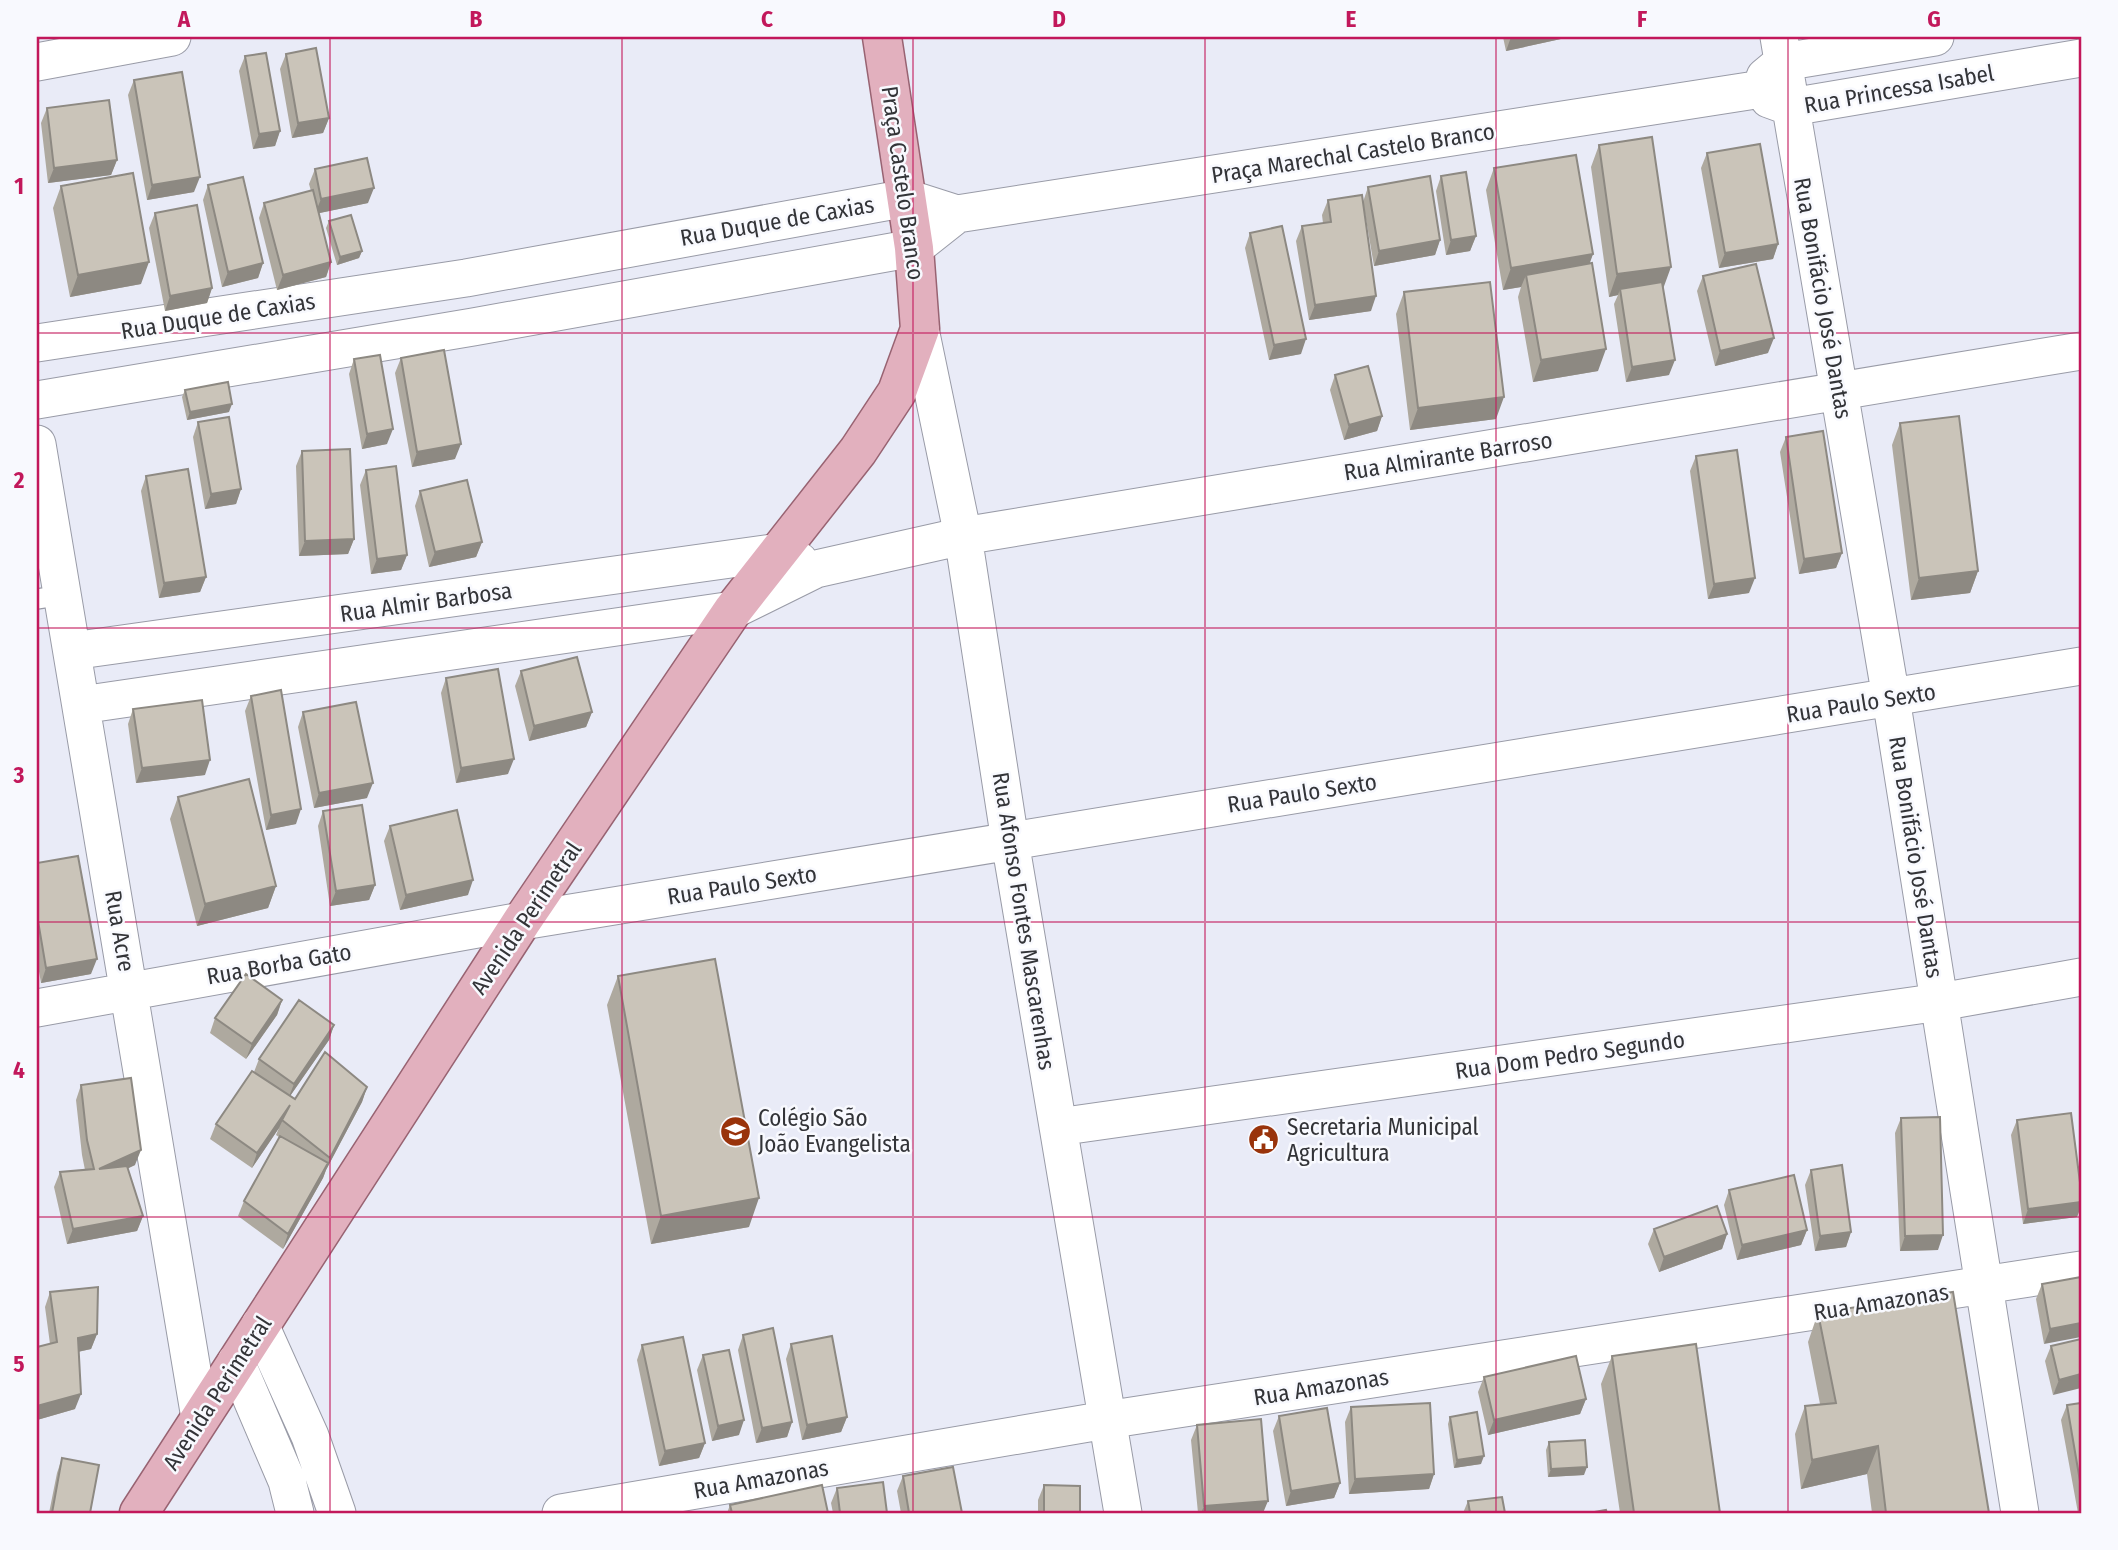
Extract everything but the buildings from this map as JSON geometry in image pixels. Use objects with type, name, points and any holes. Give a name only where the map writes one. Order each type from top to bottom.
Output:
[{"type":"main road","name":"Praça Castelo Branco","points":[[882,37],[914,248],[920,329]]},
{"type":"main road","name":"Avenida Perimetral","points":[[139,1513],[522,921],[733,610],[858,451],[897,392],[920,329]]},
{"type":"street","points":[[37,62],[172,37]]},
{"type":"street","name":"Rua Princessa Isabel","points":[[1781,49],[1935,37]]},
{"type":"street","points":[[1749,91],[1781,49]]},
{"type":"street","name":"Rua Bonifácio José Dantas","points":[[1781,49],[1891,698],[2020,1513]]},
{"type":"street","name":"Rua Princessa Isabel","points":[[1749,91],[1791,107],[2081,58]]},
{"type":"street","name":"Praça Marechal Castelo Branco","points":[[957,214],[1749,91]]},
{"type":"street","name":"Rua Duque de Caxias","points":[[37,343],[466,278],[907,198],[957,214]]},
{"type":"street","points":[[37,400],[472,327],[914,248],[957,214]]},
{"type":"street","points":[[466,278],[472,327]]},
{"type":"street","name":"Rua Afonso Fontes Mascarenhas","points":[[920,329],[963,536],[1010,841],[1123,1513]]},
{"type":"street","name":"Rua Almirante Barroso","points":[[733,610],[816,569],[963,536],[2081,351]]},
{"type":"street","name":"Rua Acre","points":[[37,444],[50,597],[72,651],[200,1418]]},
{"type":"street","points":[[780,552],[816,569]]},
{"type":"street","name":"Rua Almir Barbosa","points":[[72,651],[780,552]]},
{"type":"street","points":[[81,705],[733,610]]},
{"type":"street","name":"Rua Paulo Sexto","points":[[522,921],[2081,666]]},
{"type":"street","name":"Rua Borba Gato","points":[[37,1008],[522,921]]},
{"type":"street","name":"Rua Dom Pedro Segundo","points":[[1058,1127],[1940,1002],[2081,977]]},
{"type":"street","name":"Rua Amazonas","points":[[561,1513],[1106,1420],[2081,1270]]},
{"type":"street","points":[[260,1325],[310,1436],[337,1513]]},
{"type":"street","points":[[236,1362],[287,1481],[295,1513]]},
{"type":"place","name":"Colégio São João Evangelista","points":[[735,1131]]},
{"type":"place","name":"Secretaria Municipal Agricultura","points":[[1264,1140]]}]
